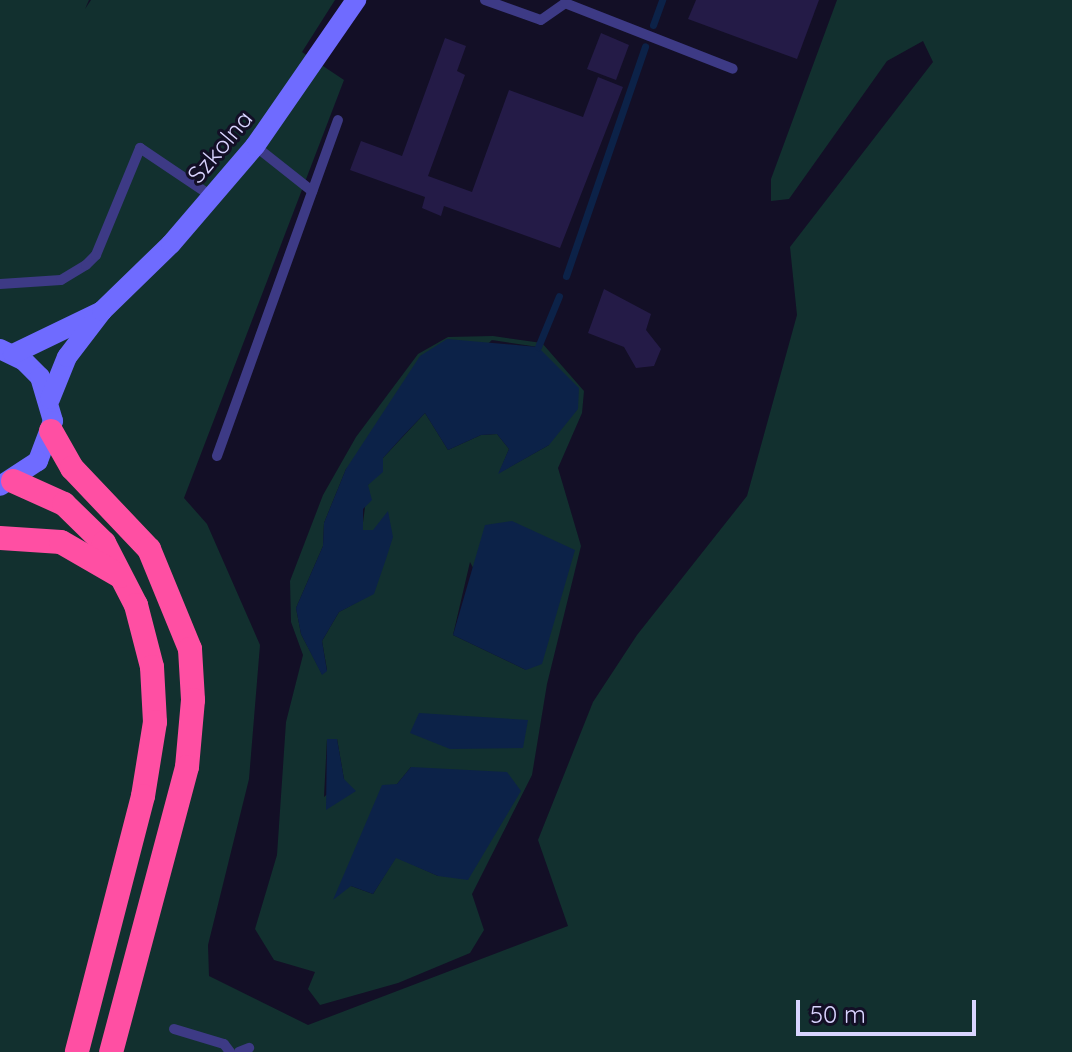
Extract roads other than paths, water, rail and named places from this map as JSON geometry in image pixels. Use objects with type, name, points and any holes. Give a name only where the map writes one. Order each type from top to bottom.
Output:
[{"type":"highway","points":[[51,431],[72,468],[149,549],[190,649],[193,700],[187,767],[111,1052]]},
{"type":"highway","points":[[6,484],[44,491],[81,518],[104,543],[136,605],[152,667],[155,722],[143,796],[77,1052]]},
{"type":"highway","points":[[0,538],[61,542],[120,576]]},
{"type":"street","name":"Szkolna","points":[[51,431],[50,399],[57,373],[102,311],[213,197],[255,146],[356,0]]},
{"type":"street","name":"Szkolna","points":[[6,352],[102,311]]},
{"type":"street","name":"Szkolna","points":[[6,352],[32,368],[50,399]]},
{"type":"street","points":[[6,484],[38,461],[51,431]]},
{"type":"lane","points":[[485,0],[541,20],[565,3],[733,69]]},
{"type":"lane","points":[[217,456],[338,120]]},
{"type":"lane","points":[[255,146],[312,191]]},
{"type":"lane","points":[[0,284],[61,280],[86,265],[100,247],[140,148],[213,197]]},
{"type":"lane","points":[[174,1029],[224,1044],[230,1052]]},
{"type":"water","points":[[447,339],[538,347],[579,388],[578,409],[549,445],[498,474],[509,449],[497,434],[481,435],[448,450],[425,413],[383,458],[383,472],[368,485],[372,500],[363,509],[363,530],[373,530],[388,511],[393,537],[374,594],[339,612],[322,641],[327,671],[322,675],[301,634],[296,608],[323,546],[324,523],[346,469],[420,356]]},
{"type":"water","points":[[512,521],[575,550],[542,664],[526,670],[453,635],[485,525]]},
{"type":"water","points":[[419,713],[528,720],[523,748],[450,749],[410,733]]},
{"type":"water","points":[[327,739],[337,739],[344,779],[356,791],[326,810]]},
{"type":"water","points":[[411,767],[507,772],[521,791],[468,880],[438,876],[396,858],[373,894],[351,886],[333,900],[382,785],[397,784]]},
{"type":"waterway","points":[[653,25],[662,0]]},
{"type":"waterway","points":[[566,276],[645,46]]},
{"type":"waterway","points":[[538,347],[559,296]]}]
